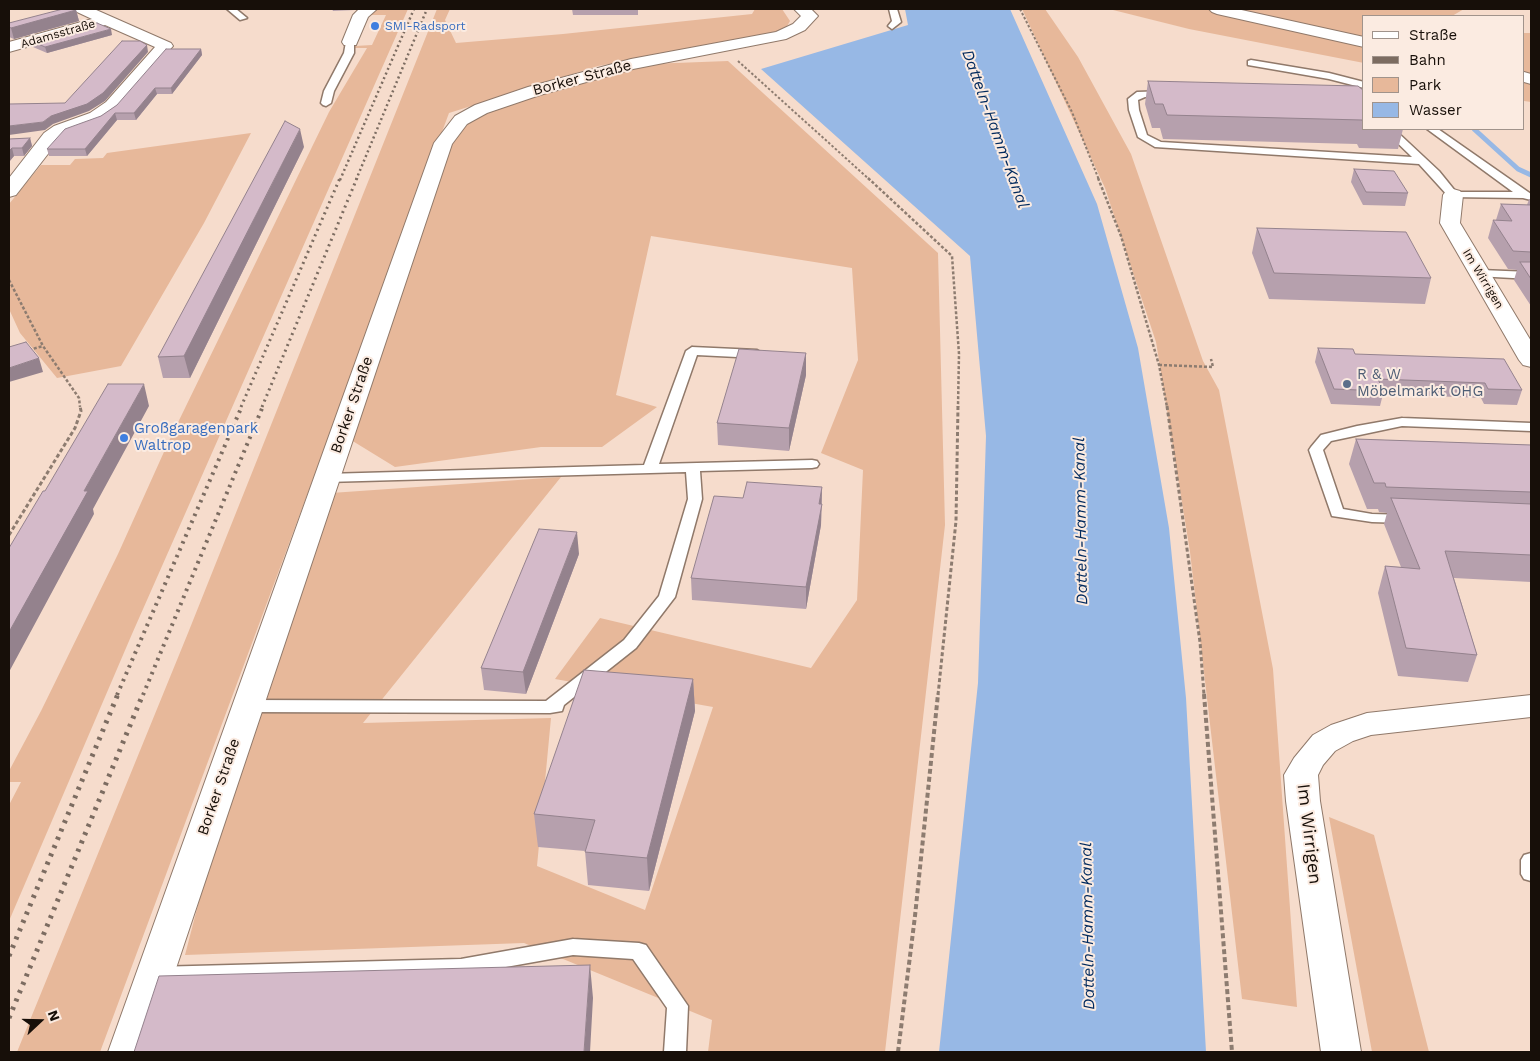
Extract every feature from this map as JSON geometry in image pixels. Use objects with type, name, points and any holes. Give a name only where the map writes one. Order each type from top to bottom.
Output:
[{"type":"street","points":[[9,191],[51,137],[60,130],[96,117],[112,106],[165,46],[82,9]]},
{"type":"street","points":[[350,42],[361,15],[369,9]]},
{"type":"street","name":"Borker Straße","points":[[128,1052],[443,143],[462,120],[481,108],[631,64],[780,36],[799,27],[810,16],[802,9]]},
{"type":"street","points":[[1217,9],[1362,42]]},
{"type":"street","name":"Adamsstraße","points":[[9,47],[107,20]]},
{"type":"street","points":[[26,139],[51,137]]},
{"type":"street","name":"Im Wirrigen","points":[[1453,195],[1450,223],[1531,360]]},
{"type":"street","name":"Im Wirrigen","points":[[1341,1052],[1303,801],[1301,775],[1310,758],[1324,743],[1342,733],[1367,724],[1531,706]]},
{"type":"lane","points":[[231,9],[243,18]]},
{"type":"lane","points":[[892,9],[897,22],[892,26]]},
{"type":"lane","points":[[326,103],[329,91],[349,53],[350,42]]},
{"type":"lane","points":[[1252,63],[1329,76],[1362,84]]},
{"type":"lane","points":[[1177,94],[1145,94],[1133,99],[1134,110],[1143,137],[1148,141],[1174,147],[1422,161]]},
{"type":"lane","points":[[1389,130],[1435,173],[1453,195],[1528,196]]},
{"type":"lane","points":[[1433,130],[1528,196]]},
{"type":"lane","points":[[1480,274],[1531,276]]},
{"type":"lane","points":[[650,469],[692,351],[770,355]]},
{"type":"lane","points":[[1422,520],[1372,518],[1337,513],[1316,450],[1326,438],[1402,422],[1531,427]]},
{"type":"lane","points":[[326,478],[812,464]]},
{"type":"lane","points":[[247,706],[553,707],[630,644],[667,597],[695,499],[693,468]]},
{"type":"lane","points":[[1531,860],[1531,874]]},
{"type":"lane","points":[[154,975],[462,967],[573,947],[638,951],[678,1006],[675,1052]]},
{"type":"path","points":[[1020,9],[1072,112],[1121,236],[1159,365],[1165,392],[1200,642],[1232,1052]]},
{"type":"path","points":[[721,46],[840,152],[952,256],[959,354],[956,521],[915,916],[898,1052]]},
{"type":"path","points":[[9,280],[43,346],[79,398],[81,411],[75,428],[9,535]]},
{"type":"path","points":[[26,350],[43,346]]},
{"type":"path","points":[[1159,365],[1212,367],[1211,359]]},
{"type":"green space","points":[[375,9],[408,9],[132,634],[9,921],[9,805],[21,782],[9,782],[9,771],[41,711],[118,554],[168,443],[329,112],[367,48],[354,48],[355,46],[372,45],[386,15],[367,15]]},
{"type":"green space","points":[[437,9],[450,9],[445,20],[456,43],[752,14],[755,9],[782,9],[790,21],[786,28],[772,34],[598,66],[449,113],[100,1052],[17,1052],[188,633]]},
{"type":"green space","points":[[1022,9],[1045,9],[1078,57],[1131,154],[1203,361],[1219,390],[1273,669],[1297,1007],[1242,999],[1190,552],[1156,342],[1105,188]]},
{"type":"green space","points":[[1109,9],[1464,9],[1454,15],[1362,15],[1362,63],[1189,29]]},
{"type":"green space","points":[[1525,33],[1531,33],[1531,102],[1525,101]]},
{"type":"green space","points":[[728,61],[938,253],[945,525],[885,1052],[708,1052],[712,1020],[524,943],[185,955],[206,874],[331,493],[561,477],[363,723],[551,718],[537,866],[645,910],[713,707],[555,679],[600,618],[811,668],[857,600],[863,470],[821,453],[858,360],[852,268],[651,236],[616,395],[657,407],[602,447],[541,447],[395,467],[351,440],[455,134],[487,110],[649,64]]},
{"type":"green space","points":[[251,133],[204,223],[121,366],[57,378],[20,333],[9,309],[9,204],[41,165],[70,165],[75,159],[103,158],[107,153]]},
{"type":"green space","points":[[1329,817],[1374,835],[1429,1052],[1372,1052]]},
{"type":"water","name":"Datteln-Hamm-Kanal","points":[[905,9],[1010,9],[1097,204],[1138,348],[1169,528],[1186,698],[1206,1052],[939,1052],[978,683],[986,436],[970,256],[761,69],[908,25]]},
{"type":"building","points":[[63,9],[76,10],[9,27],[9,23]]},
{"type":"building","points":[[97,23],[111,29],[45,47],[32,41]]},
{"type":"building","points":[[122,41],[140,41],[147,45],[103,93],[87,104],[51,116],[43,122],[9,126],[9,104],[65,103]]},
{"type":"building","points":[[166,49],[201,49],[171,88],[155,88],[134,113],[115,113],[85,149],[47,149],[65,129],[101,116],[117,105]]},
{"type":"building","points":[[1148,81],[1358,86],[1362,89],[1362,120],[1167,115],[1163,104],[1155,104]]},
{"type":"building","points":[[285,121],[300,129],[184,356],[158,357]]},
{"type":"building","points":[[30,138],[22,148],[12,148],[9,151],[9,139]]},
{"type":"building","points":[[1354,169],[1394,171],[1408,193],[1366,192]]},
{"type":"building","points":[[1501,204],[1531,205],[1531,252],[1513,251],[1493,220],[1512,221]]},
{"type":"building","points":[[1257,228],[1406,232],[1431,278],[1274,273]]},
{"type":"building","points":[[1520,262],[1531,262],[1531,279]]},
{"type":"building","points":[[26,342],[39,358],[9,368],[9,347]]},
{"type":"building","points":[[1318,348],[1353,349],[1355,354],[1504,359],[1522,390],[1488,389],[1485,383],[1378,379],[1383,391],[1334,389]]},
{"type":"building","points":[[739,349],[806,353],[789,428],[717,423]]},
{"type":"building","points":[[108,384],[144,384],[84,491],[88,491],[9,632],[9,548]]},
{"type":"building","points":[[1356,439],[1531,445],[1531,492],[1386,487],[1385,483],[1374,483]]},
{"type":"building","points":[[747,482],[822,487],[819,504],[822,504],[806,587],[691,578],[714,496],[743,498]]},
{"type":"building","points":[[1391,498],[1531,504],[1531,555],[1445,551],[1477,655],[1406,648],[1385,566],[1420,569]]},
{"type":"building","points":[[539,529],[577,532],[523,672],[481,668]]},
{"type":"building","points":[[584,670],[693,679],[647,858],[585,852],[595,820],[534,814]]},
{"type":"building","points":[[590,965],[584,1052],[134,1052],[159,976]]},
{"type":"waterway","points":[[1475,130],[1518,169],[1531,175]]},
{"type":"railway","points":[[340,180],[414,9]]},
{"type":"railway","points":[[356,180],[427,9]]},
{"type":"railway","points":[[241,407],[340,178]]},
{"type":"railway","points":[[262,407],[357,178]]},
{"type":"railway","points":[[117,695],[242,406]]},
{"type":"railway","points":[[143,695],[263,406]]},
{"type":"railway","points":[[9,956],[118,694]]},
{"type":"railway","points":[[9,1018],[143,694]]},
{"type":"place","name":"SMI-Radsport","points":[[375,26]]},
{"type":"place","name":"R & W Möbelmarkt OHG","points":[[1347,384]]},
{"type":"place","name":"Großgaragenpark Waltrop","points":[[124,438]]}]
